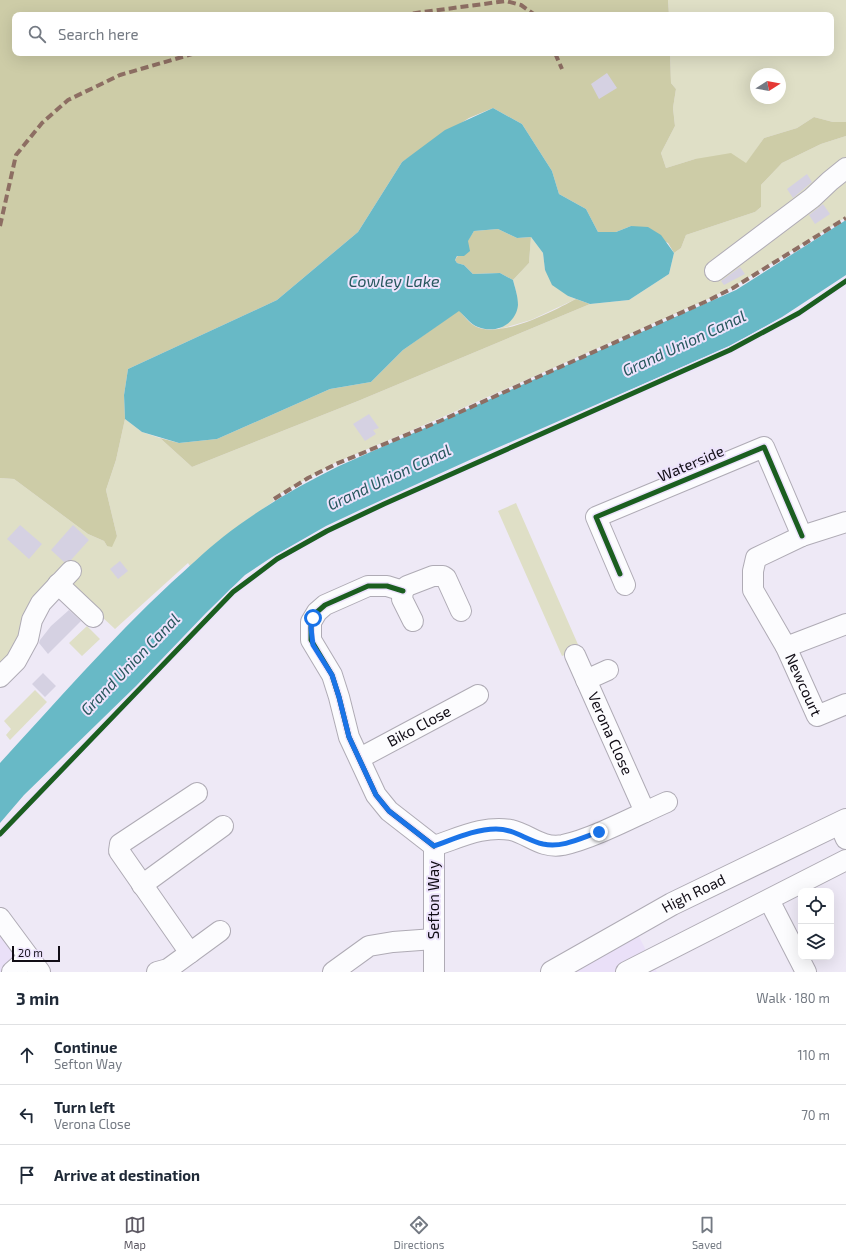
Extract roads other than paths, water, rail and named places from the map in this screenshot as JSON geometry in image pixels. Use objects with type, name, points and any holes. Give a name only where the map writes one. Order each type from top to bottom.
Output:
[{"type":"main road","name":"High Road","points":[[552,972],[672,904],[844,827]]},
{"type":"street","points":[[715,271],[812,198],[846,168]]},
{"type":"street","name":"Waterside","points":[[622,579],[593,518],[764,447],[802,536]]},
{"type":"street","name":"Newcourt","points":[[846,522],[802,536],[756,558],[753,571],[753,590],[786,647],[817,716],[846,704]]},
{"type":"street","points":[[413,621],[395,589],[434,576],[443,576],[446,578],[460,611]]},
{"type":"street","points":[[0,677],[16,661],[28,639],[32,620],[41,603],[64,578],[93,617]]},
{"type":"street","name":"Sefton Way","points":[[395,589],[368,586],[325,605],[317,612],[311,622],[313,645],[332,675],[349,737],[376,795],[389,811],[434,846],[434,972]]},
{"type":"street","name":"Newcourt","points":[[786,647],[846,624]]},
{"type":"street","name":"Verona Close","points":[[575,655],[645,812]]},
{"type":"street","points":[[586,680],[608,670]]},
{"type":"street","name":"Biko Close","points":[[360,758],[478,695]]},
{"type":"street","points":[[190,953],[119,851],[120,844],[197,793]]},
{"type":"street","points":[[434,846],[482,830],[497,829],[512,830],[542,844],[562,845],[599,832],[667,802]]},
{"type":"street","points":[[142,885],[223,826]]},
{"type":"street","points":[[639,969],[846,860]]},
{"type":"street","points":[[769,900],[806,972]]},
{"type":"street","points":[[0,918],[35,964],[12,972]]},
{"type":"street","points":[[157,972],[168,969],[220,932]]},
{"type":"street","points":[[333,972],[369,946],[393,942],[434,939]]},
{"type":"water","name":"Cowley Lake","points":[[493,108],[522,124],[552,171],[559,194],[586,209],[598,232],[616,232],[631,226],[648,227],[661,235],[674,253],[669,274],[629,300],[590,304],[568,296],[552,285],[545,270],[543,253],[531,237],[517,238],[498,229],[474,231],[468,241],[470,251],[464,256],[457,256],[455,260],[457,263],[464,265],[473,274],[500,273],[513,280],[518,305],[513,318],[504,326],[485,329],[475,326],[459,311],[403,350],[371,382],[330,389],[217,439],[179,443],[142,432],[125,419],[124,395],[128,369],[277,300],[358,232],[402,162],[445,130]]},
{"type":"water","name":"Grand Union Canal","points":[[846,220],[846,275],[782,317],[730,346],[474,458],[326,526],[272,557],[245,575],[206,613],[136,686],[24,795],[0,823],[0,763],[148,605],[216,542],[251,517],[279,498],[339,466],[736,290]]}]
